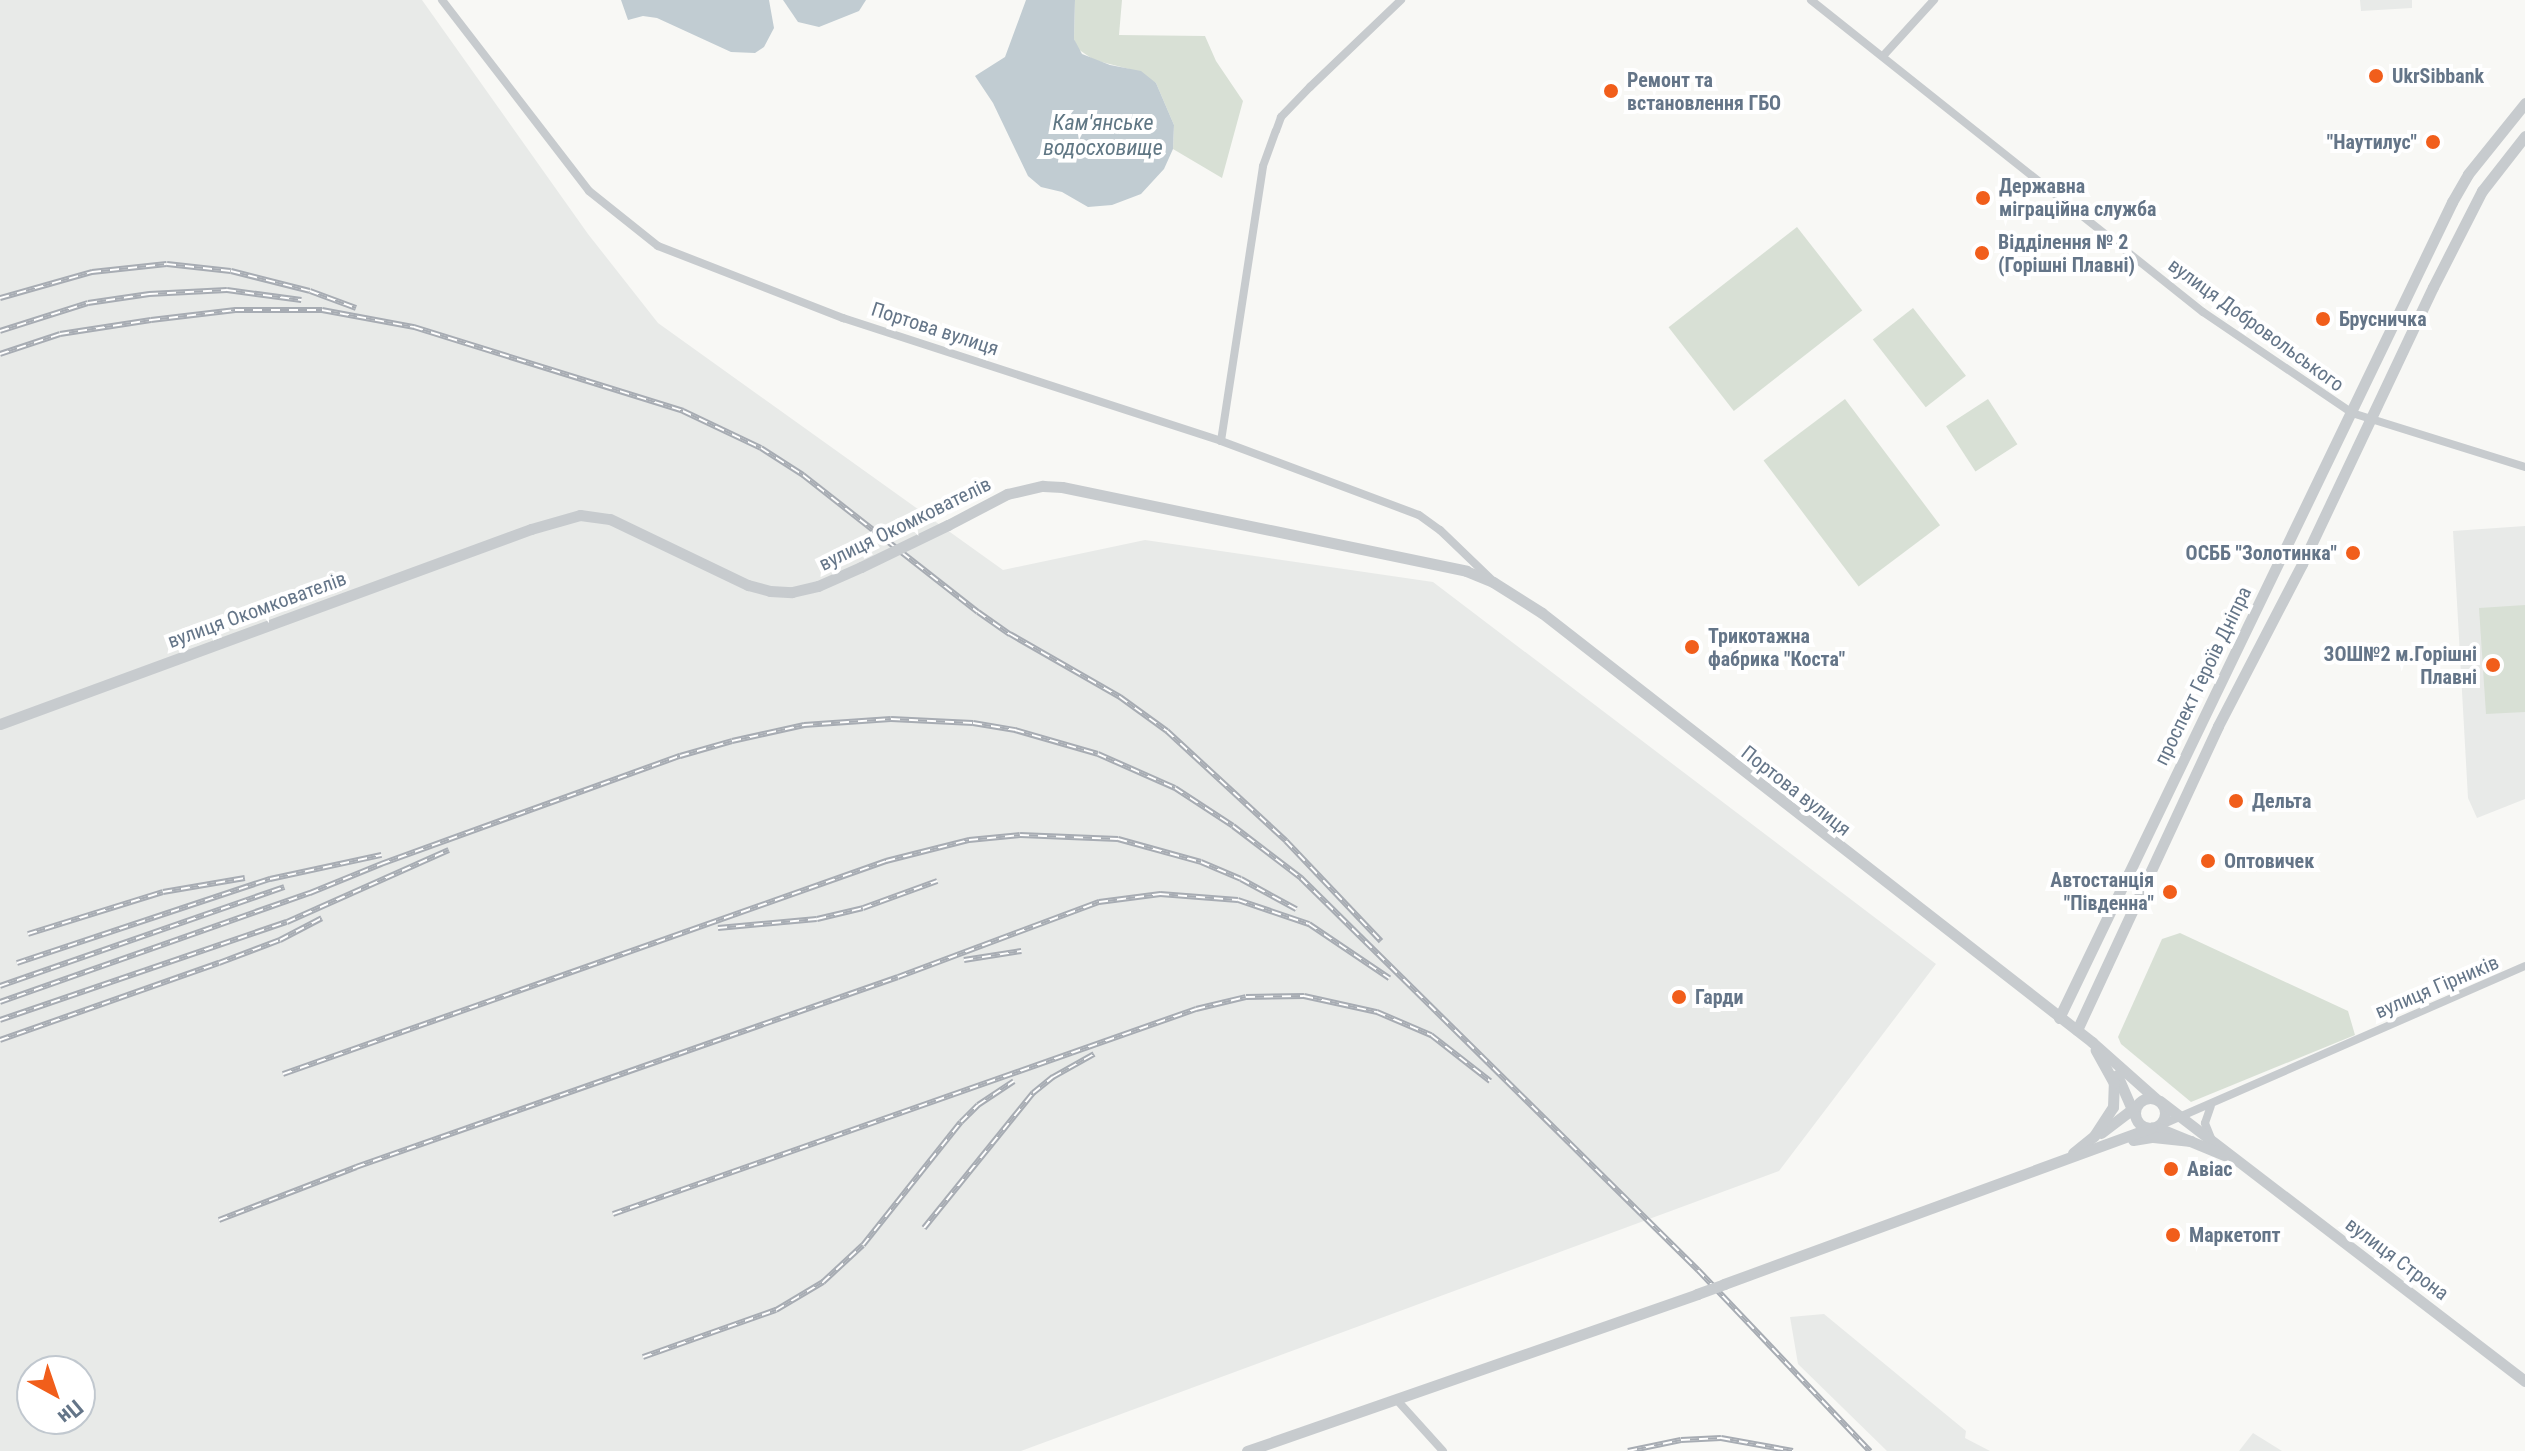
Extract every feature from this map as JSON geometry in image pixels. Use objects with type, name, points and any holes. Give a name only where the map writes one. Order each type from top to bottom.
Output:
[{"type":"street","name":"Портова вулиця","points":[[442,0],[589,191],[658,246],[843,318],[1221,441],[1419,515],[1440,530],[1493,582],[1542,613],[2092,1042]]},
{"type":"street","points":[[1221,441],[1263,166],[1281,117],[1401,0]]},
{"type":"street","name":"вулиця Добровольського","points":[[1811,0],[2203,312],[2352,413],[2525,467]]},
{"type":"street","points":[[1883,56],[1934,0]]},
{"type":"street","name":"проспект Героїв Дніпра","points":[[2059,1018],[2235,646],[2294,535],[2452,202],[2468,174],[2525,103]]},
{"type":"street","name":"проспект Героїв Дніпра","points":[[2077,1030],[2252,655],[2302,564],[2476,203],[2525,136]]},
{"type":"street","name":"вулиця Окомкователів","points":[[0,724],[531,529],[580,515],[610,519],[748,585],[770,591],[792,592],[818,586],[1007,494],[1043,486],[1062,487],[1437,565]]},
{"type":"street","name":"Портова вулиця","points":[[1437,565],[1493,582]]},
{"type":"street","name":"вулиця Гірників","points":[[2156,1127],[2525,966]]},
{"type":"street","points":[[2092,1042],[2160,1101],[2246,1166]]},
{"type":"street","points":[[2092,1042],[2117,1075],[2142,1126],[2156,1127],[2246,1166]]},
{"type":"street","points":[[2080,1152],[2113,1107],[2114,1083],[2092,1042]]},
{"type":"street","points":[[2080,1152],[2135,1111],[2146,1098],[2188,1111],[2202,1108]]},
{"type":"street","points":[[1247,1451],[1697,1294],[2080,1152],[2156,1127],[2166,1110],[2160,1101]]},
{"type":"street","points":[[2212,1140],[2205,1115],[2214,1103]]},
{"type":"street","points":[[2080,1152],[2153,1137],[2191,1141]]},
{"type":"street","name":"вулиця Строна","points":[[2246,1166],[2525,1381]]},
{"type":"street","points":[[1396,1399],[1443,1451]]},
{"type":"shaded area","points":[[0,0],[422,0],[588,234],[658,323],[1003,570],[1145,540],[1433,582],[1936,964],[1779,1171],[1021,1451],[0,1451]]},
{"type":"shaded area","points":[[1075,0],[1122,0],[1119,35],[1205,36],[1216,61],[1243,101],[1222,178],[1173,149],[1174,125],[1156,83],[1129,69],[1094,60],[1078,49],[1074,39]]},
{"type":"shaded area","points":[[2360,0],[2412,0],[2412,8],[2361,11]]},
{"type":"shaded area","points":[[1797,227],[1862,311],[1734,411],[1669,327]]},
{"type":"shaded area","points":[[1913,308],[1966,376],[1926,407],[1873,339]]},
{"type":"shaded area","points":[[1845,399],[1940,525],[1859,587],[1764,460]]},
{"type":"shaded area","points":[[1988,399],[2017,444],[1975,472],[1946,426]]},
{"type":"shaded area","name":"ЗОШ№2 м.Горішні Плавні","points":[[2525,526],[2525,799],[2477,818],[2468,798],[2453,531]]},
{"type":"shaded area","points":[[2525,605],[2525,712],[2486,714],[2479,608]]},
{"type":"shaded area","points":[[2180,933],[2348,1011],[2355,1035],[2191,1102],[2121,1044],[2118,1037],[2162,939]]},
{"type":"shaded area","points":[[1824,1314],[1966,1431],[1965,1438],[1990,1451],[1887,1451],[1798,1364],[1790,1317]]},
{"type":"shaded area","points":[[2253,1433],[2282,1451],[2239,1451]]},
{"type":"water","points":[[621,0],[769,0],[774,28],[764,47],[755,53],[731,52],[657,18],[643,16],[628,20]]},
{"type":"water","points":[[783,0],[866,0],[859,11],[819,27],[798,22]]},
{"type":"water","name":"Кам'янське водосховище","points":[[1026,0],[1075,0],[1074,39],[1082,54],[1110,65],[1141,71],[1156,83],[1174,125],[1173,149],[1164,169],[1141,194],[1112,205],[1088,207],[1062,192],[1041,187],[1028,176],[993,103],[975,76],[1005,57]]},
{"type":"railway","points":[[0,298],[92,272],[167,264],[231,271],[310,291],[356,308]]},
{"type":"railway","points":[[0,331],[88,303],[149,294],[227,290],[301,300]]},
{"type":"railway","points":[[0,354],[60,334],[151,320],[235,310],[322,310],[414,327],[683,411],[761,448],[803,475],[978,612],[1010,634],[1120,697],[1167,731],[1286,841],[1381,941]]},
{"type":"railway","points":[[0,1002],[310,893],[381,864],[680,756],[732,741],[804,725],[891,719],[973,723],[1015,730],[1098,754],[1175,788],[1233,826],[1301,878],[1698,1270],[1870,1451]]},
{"type":"railway","points":[[283,1074],[886,861],[969,840],[1020,835],[1118,839],[1201,862],[1241,879],[1296,909]]},
{"type":"railway","points":[[0,1020],[287,922],[449,850]]},
{"type":"railway","points":[[17,963],[270,879],[381,855]]},
{"type":"railway","points":[[28,934],[163,892],[245,878]]},
{"type":"railway","points":[[718,928],[817,919],[863,908],[937,881]]},
{"type":"railway","points":[[0,986],[284,887]]},
{"type":"railway","points":[[219,1220],[356,1167],[898,977],[1099,902],[1160,894],[1238,900],[1309,924],[1389,978]]},
{"type":"railway","points":[[0,1040],[280,940],[322,918]]},
{"type":"railway","points":[[964,960],[1021,951]]},
{"type":"railway","points":[[613,1214],[1196,1009],[1246,997],[1304,996],[1377,1012],[1431,1035],[1490,1081]]},
{"type":"railway","points":[[924,1228],[1033,1093],[1053,1077],[1094,1054]]},
{"type":"railway","points":[[643,1357],[776,1310],[823,1282],[863,1245],[961,1122],[978,1105],[1014,1081]]},
{"type":"railway","points":[[1628,1451],[1681,1440],[1721,1438],[1793,1451]]},
{"type":"place","name":"UkrSibbank","points":[[2376,76]]},
{"type":"place","name":"Ремонт та встановлення ГБО","points":[[1611,91]]},
{"type":"place","name":"\"Наутилус\"","points":[[2433,142]]},
{"type":"place","name":"Державна міграційна служба","points":[[1983,198]]},
{"type":"place","name":"Відділення № 2 (Горішні Плавні)","points":[[1982,253]]},
{"type":"place","name":"Брусничка","points":[[2323,319]]},
{"type":"place","name":"ОСББ \"Золотинка\"","points":[[2353,553]]},
{"type":"place","name":"Трикотажна фабрика \"Коста\"","points":[[1692,647]]},
{"type":"place","name":"ЗОШ№2 м.Горішні Плавні","points":[[2493,665]]},
{"type":"place","name":"Дельта","points":[[2236,801]]},
{"type":"place","name":"Оптовичек","points":[[2208,861]]},
{"type":"place","name":"Автостанція \"Південна\"","points":[[2170,892]]},
{"type":"place","name":"Гарди","points":[[1679,997]]},
{"type":"place","name":"Авіас","points":[[2171,1169]]},
{"type":"place","name":"Маркетопт","points":[[2173,1235]]}]
